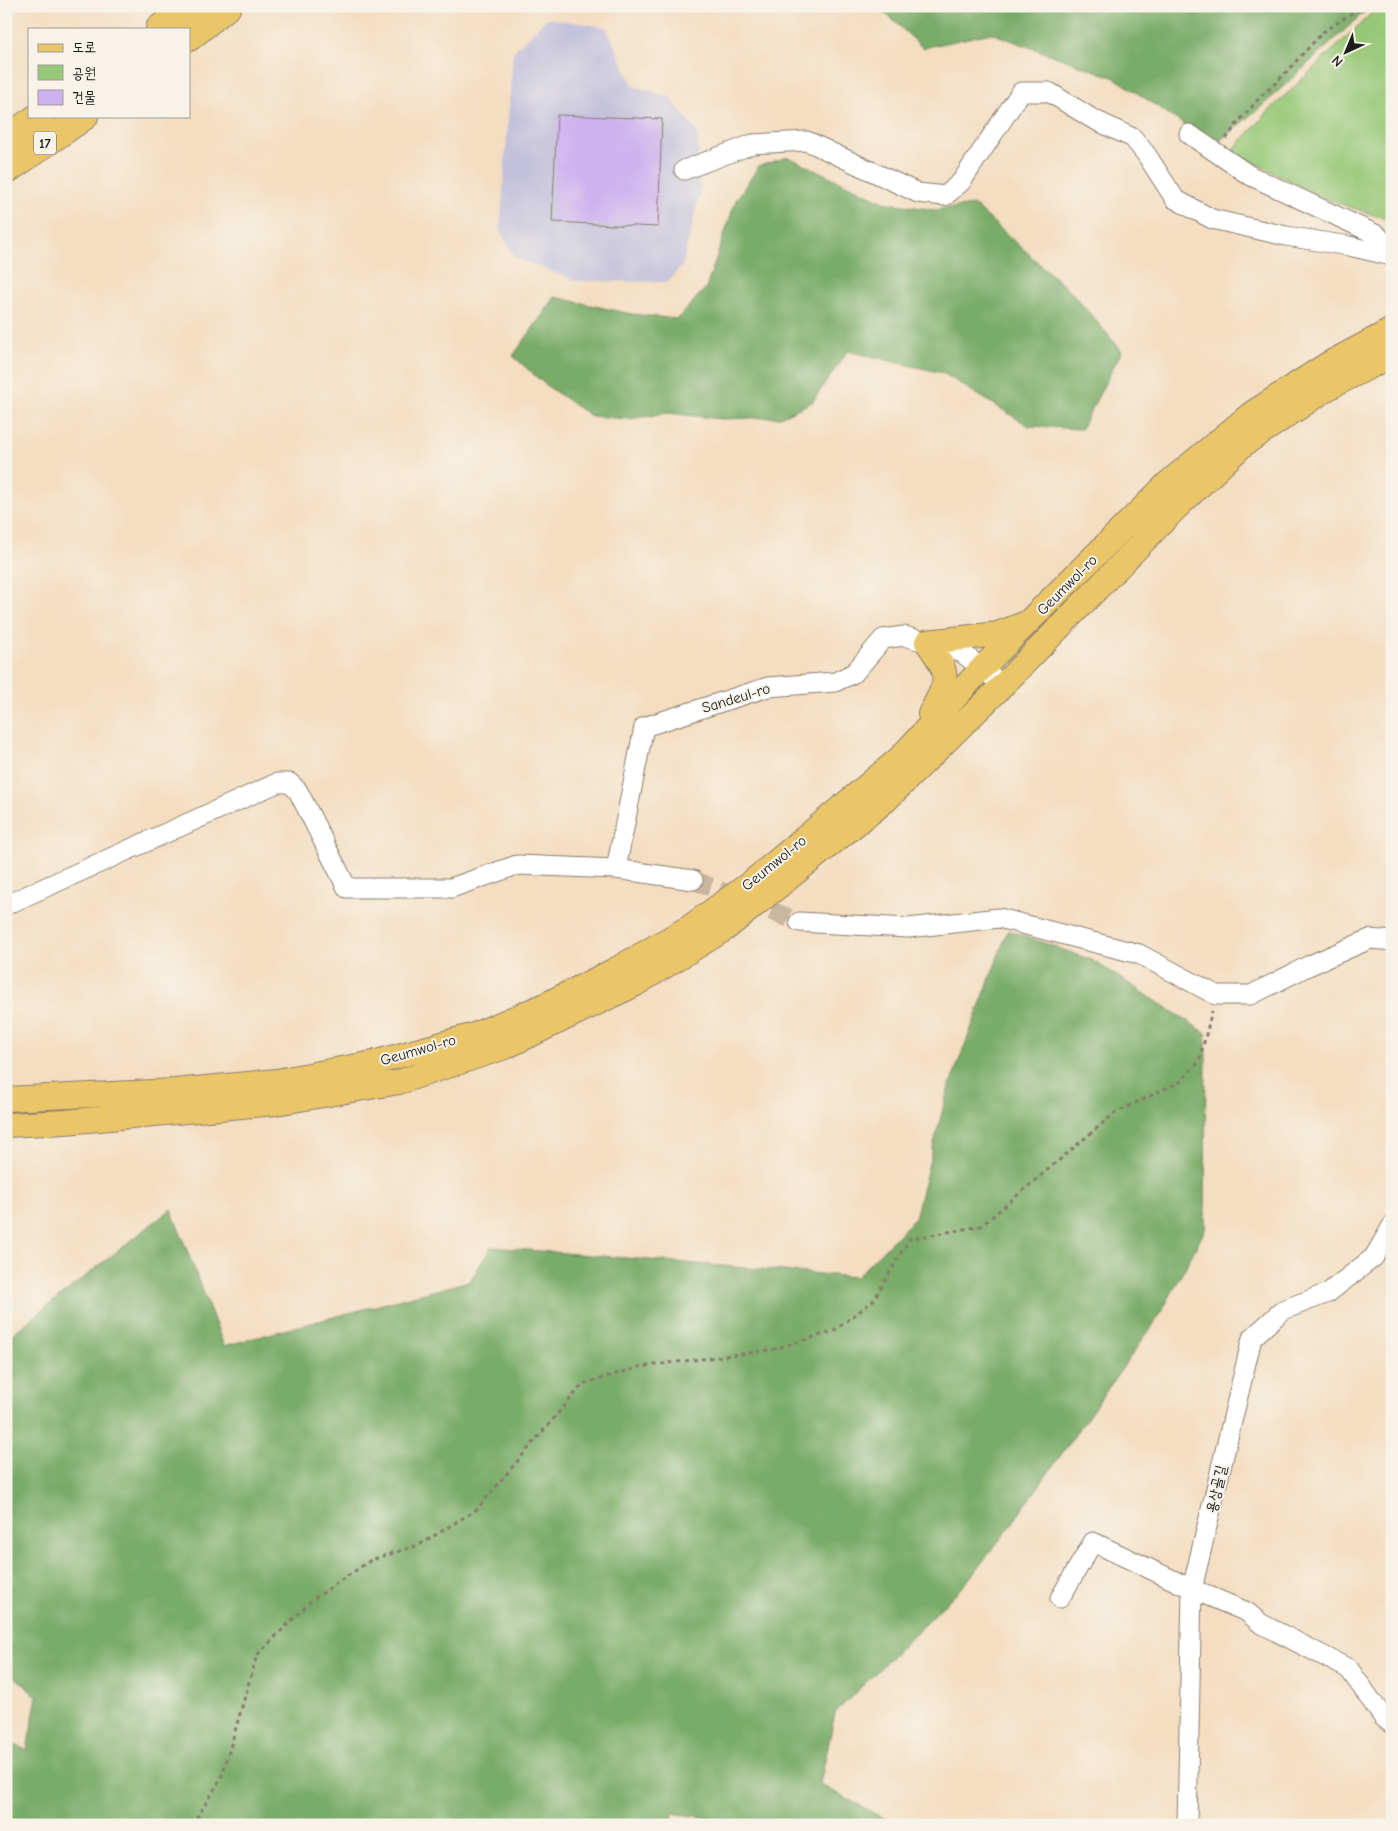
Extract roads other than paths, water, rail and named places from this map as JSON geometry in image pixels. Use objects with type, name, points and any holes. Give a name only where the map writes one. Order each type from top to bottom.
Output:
[{"type":"highway","points":[[161,28],[189,6]]},
{"type":"highway","points":[[190,36],[227,6]]},
{"type":"highway","name":"17","points":[[6,140],[37,118]]},
{"type":"highway","name":"17","points":[[6,170],[81,118]]},
{"type":"main road","name":"Geumwol-ro","points":[[6,1099],[175,1090],[278,1081],[373,1063],[474,1035],[543,1006],[615,970],[690,927],[752,882],[913,745],[982,668],[1168,484],[1251,414],[1328,364],[1392,330]]},
{"type":"main road","name":"Geumwol-ro","points":[[6,1125],[65,1122],[276,1103],[399,1082],[505,1047],[634,985],[725,929],[886,800],[1003,685],[1176,508],[1244,444],[1328,388],[1392,355]]},
{"type":"main road","points":[[913,745],[946,683],[941,662],[927,642],[998,634],[1028,623]]},
{"type":"street","points":[[684,170],[753,144],[807,141],[918,193],[945,196],[961,182],[1021,92],[1049,92],[1091,118],[1132,138],[1146,154],[1174,199],[1212,219],[1286,236],[1349,246],[1392,256]]},
{"type":"street","points":[[1189,134],[1249,175],[1377,235],[1392,251]]},
{"type":"street","name":"Sandeul-ro","points":[[616,869],[644,727],[768,687],[835,682],[854,673],[883,639],[904,636],[961,652],[1003,685]]},
{"type":"street","points":[[6,905],[277,783],[290,783],[298,791],[347,888],[452,888],[517,865],[616,869],[693,880]]},
{"type":"street","points":[[799,922],[908,928],[999,918],[1139,954],[1216,995],[1251,995],[1308,966],[1370,939],[1392,941]]},
{"type":"street","name":"용상골길","points":[[1187,1825],[1192,1589],[1252,1338],[1283,1310],[1328,1293],[1374,1256],[1392,1226]]},
{"type":"street","points":[[1060,1598],[1093,1542],[1192,1589],[1247,1612],[1260,1623],[1349,1669],[1382,1717],[1392,1724]]},
{"type":"tunnel","points":[[693,880],[799,922]]}]
